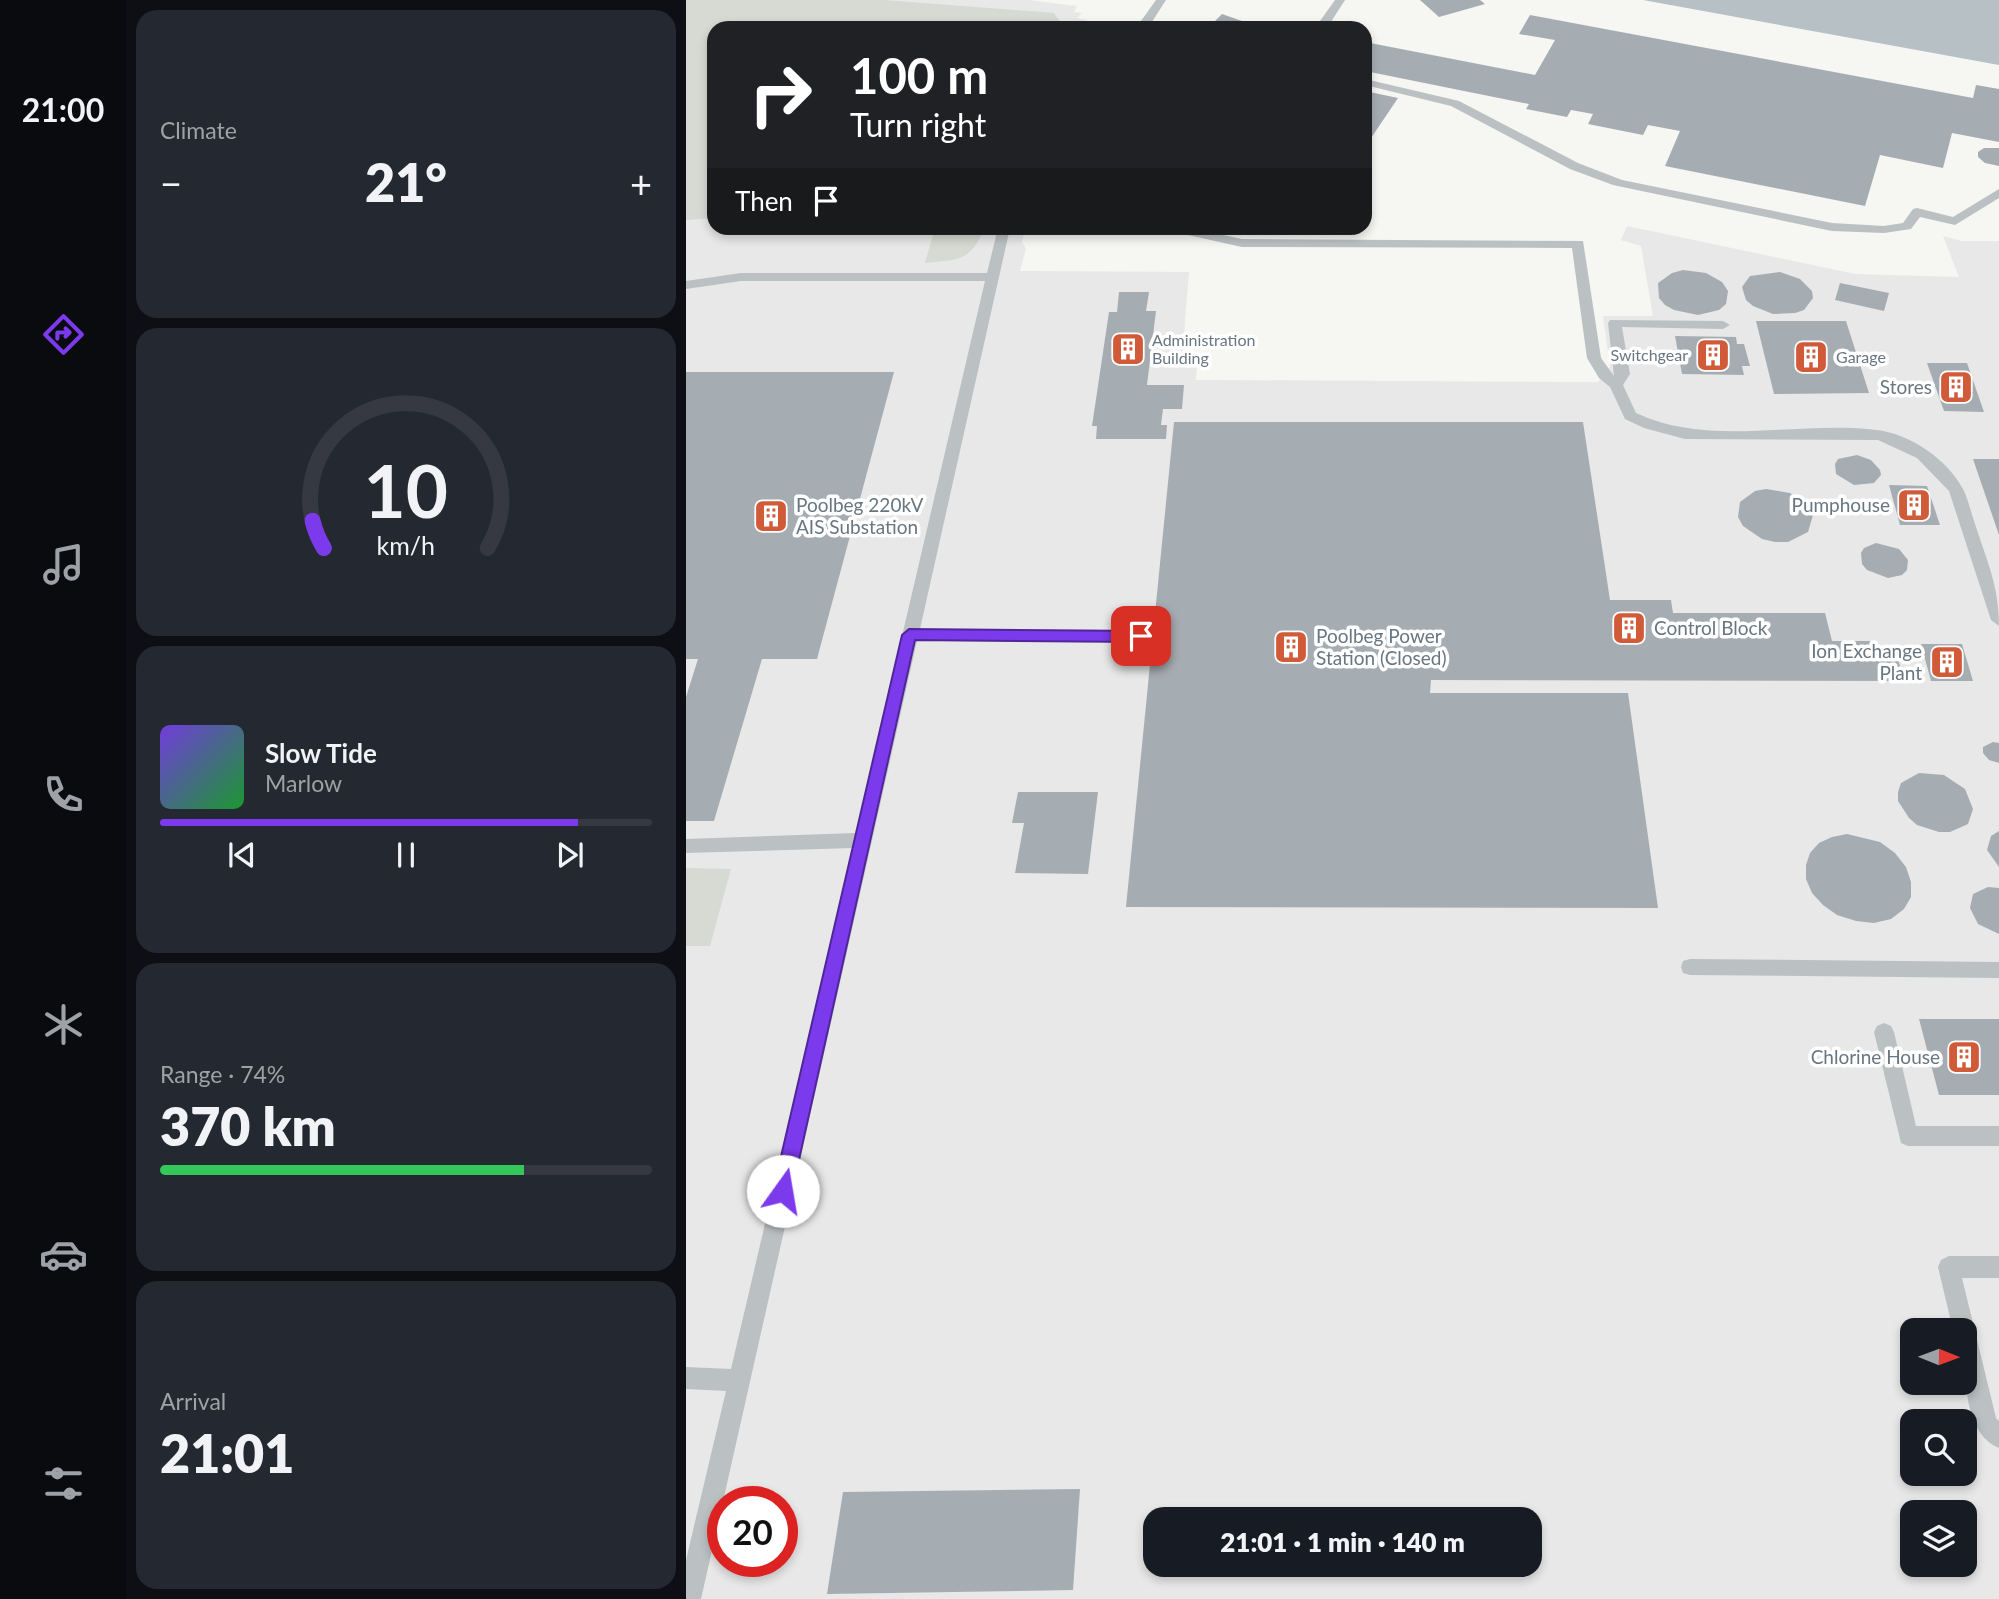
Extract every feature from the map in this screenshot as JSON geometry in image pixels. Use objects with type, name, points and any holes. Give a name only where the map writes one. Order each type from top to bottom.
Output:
[{"type":"lane","points":[[1147,21],[1161,0]]},
{"type":"lane","points":[[1326,21],[1340,0]]},
{"type":"lane","points":[[1372,83],[1465,108],[1547,153],[1592,174],[1635,186],[1824,225],[1860,230],[1890,230],[1907,226],[1917,212],[1955,221],[1999,193]]},
{"type":"lane","points":[[689,1599],[1002,235]]},
{"type":"lane","points":[[1206,235],[1242,243],[1578,244],[1594,358],[1604,376],[1616,385],[1630,416],[1685,434],[1878,435],[1916,449],[1943,472],[1956,490],[1999,620]]},
{"type":"lane","points":[[686,285],[741,277],[992,278]]},
{"type":"lane","points":[[1616,385],[1623,374],[1615,323],[1723,325]]},
{"type":"lane","points":[[909,635],[1141,636]]},
{"type":"lane","points":[[686,846],[864,840]]},
{"type":"lane","points":[[1690,967],[1999,970]]},
{"type":"lane","points":[[1884,1032],[1908,1136],[1999,1136]]},
{"type":"lane","points":[[1961,1318],[1949,1267],[1999,1267]]},
{"type":"lane","points":[[686,1378],[739,1380]]},
{"type":"lane","points":[[1978,1390],[1986,1424],[1999,1437]]},
{"type":"shaded area","points":[[686,0],[1029,0],[1077,6],[1074,12],[1082,13],[1077,18],[1085,21],[707,21],[707,235],[1024,235],[1022,242],[1026,249],[1020,271],[1189,272],[1182,358],[1192,358],[1197,364],[1196,380],[1598,382],[1610,367],[1603,316],[1653,316],[1641,246],[1621,240],[1627,226],[1855,274],[1959,277],[1943,236],[1962,241],[1999,241],[1999,1599],[686,1599]]},
{"type":"shaded area","points":[[686,0],[884,0],[1054,13],[1060,21],[707,21],[707,218],[686,220]]},
{"type":"shaded area","points":[[1643,0],[1999,0],[1999,65]]},
{"type":"shaded area","points":[[933,235],[981,235],[974,247],[963,257],[925,263]]},
{"type":"shaded area","points":[[686,868],[731,869],[710,946],[686,946]]},
{"type":"building","points":[[1420,0],[1480,0],[1485,4],[1439,17]]},
{"type":"building","points":[[1222,14],[1242,21],[1215,21]]},
{"type":"building","points":[[1530,15],[1973,98],[1976,85],[1999,89],[1999,142],[1952,133],[1943,168],[1880,155],[1865,206],[1665,166],[1680,131],[1648,125],[1643,135],[1588,124],[1593,114],[1571,110],[1567,117],[1526,109],[1529,104],[1372,72],[1372,43],[1535,75],[1555,40],[1519,34]]},
{"type":"building","points":[[1372,92],[1398,98],[1372,137]]},
{"type":"building","points":[[1984,148],[1999,148],[1999,166],[1985,163],[1978,157],[1978,152]]},
{"type":"building","points":[[1683,270],[1706,273],[1722,282],[1728,291],[1726,304],[1719,310],[1698,315],[1674,310],[1665,305],[1659,298],[1658,283],[1672,273]]},
{"type":"building","points":[[1780,272],[1800,279],[1812,291],[1813,298],[1804,310],[1773,314],[1753,306],[1746,300],[1742,287],[1750,276]]},
{"type":"building","points":[[1840,283],[1889,293],[1884,311],[1835,300]]},
{"type":"building","name":"Administration Building","points":[[1119,292],[1149,292],[1146,311],[1156,311],[1147,385],[1184,385],[1182,409],[1163,409],[1161,425],[1167,425],[1166,439],[1096,439],[1097,426],[1092,426],[1109,312],[1117,312]]},
{"type":"building","name":"Garage","points":[[1756,321],[1846,321],[1869,393],[1774,394]]},
{"type":"building","name":"Switchgear","points":[[1675,336],[1736,337],[1737,344],[1744,344],[1750,366],[1742,366],[1744,375],[1682,374]]},
{"type":"building","name":"Stores","points":[[1927,363],[1967,363],[1984,412],[1944,411]]},
{"type":"building","name":"Poolbeg 220kV AIS Substation","points":[[686,372],[894,372],[817,659],[762,659],[714,821],[686,821],[686,697],[698,659],[686,659]]},
{"type":"building","name":"Poolbeg Power Station (Closed)","points":[[1174,422],[1583,422],[1610,600],[1671,600],[1673,613],[1825,613],[1832,641],[1873,641],[1877,655],[1897,655],[1904,681],[1431,680],[1430,693],[1628,693],[1658,908],[1126,907]]},
{"type":"building","points":[[1857,455],[1871,460],[1880,470],[1881,475],[1874,483],[1854,485],[1836,474],[1835,464],[1838,459]]},
{"type":"building","points":[[1973,459],[1999,459],[1999,535]]},
{"type":"building","name":"Pumphouse","points":[[1889,485],[1927,486],[1940,525],[1900,525]]},
{"type":"building","points":[[1766,489],[1790,493],[1808,506],[1813,515],[1808,532],[1788,542],[1775,542],[1762,539],[1743,526],[1738,517],[1740,502],[1755,491]]},
{"type":"building","points":[[1876,543],[1899,549],[1908,560],[1907,570],[1902,575],[1888,578],[1867,570],[1862,564],[1861,553],[1864,548]]},
{"type":"building","name":"Ion Exchange Plant","points":[[1921,644],[1962,644],[1973,681],[1931,681]]},
{"type":"building","points":[[1993,742],[1999,743],[1999,763],[1989,760],[1983,753],[1983,747]]},
{"type":"building","points":[[1919,773],[1944,775],[1965,789],[1973,809],[1968,824],[1950,832],[1939,832],[1917,825],[1909,818],[1898,801],[1898,792],[1901,783]]},
{"type":"building","points":[[1018,792],[1098,792],[1088,874],[1015,873],[1024,823],[1012,823]]},
{"type":"building","points":[[1999,831],[1999,867],[1987,850],[1991,836]]},
{"type":"building","points":[[1847,834],[1880,842],[1895,853],[1906,867],[1911,882],[1911,897],[1904,909],[1891,919],[1874,923],[1837,915],[1812,893],[1806,879],[1806,865],[1810,853],[1819,843]]},
{"type":"building","points":[[1988,887],[1999,888],[1999,934],[1978,924],[1970,908],[1973,894]]},
{"type":"building","name":"Chlorine House","points":[[1919,1019],[1999,1019],[1999,1095],[1939,1095]]},
{"type":"building","points":[[1080,1489],[1073,1590],[827,1594],[843,1492]]},
{"type":"place","name":"Administration Building","points":[[1128,349]]},
{"type":"place","name":"Switchgear","points":[[1713,355]]},
{"type":"place","name":"Garage","points":[[1811,357]]},
{"type":"place","name":"Stores","points":[[1956,387]]},
{"type":"place","name":"Pumphouse","points":[[1914,505]]},
{"type":"place","name":"Poolbeg 220kV AIS Substation","points":[[771,516]]},
{"type":"place","name":"Control Block","points":[[1629,628]]},
{"type":"place","name":"Poolbeg Power Station (Closed)","points":[[1291,647]]},
{"type":"place","name":"Ion Exchange Plant","points":[[1947,662]]},
{"type":"place","name":"Chlorine House","points":[[1964,1057]]},
{"type":"route","points":[[783,1191],[909,635],[1141,636]]}]
